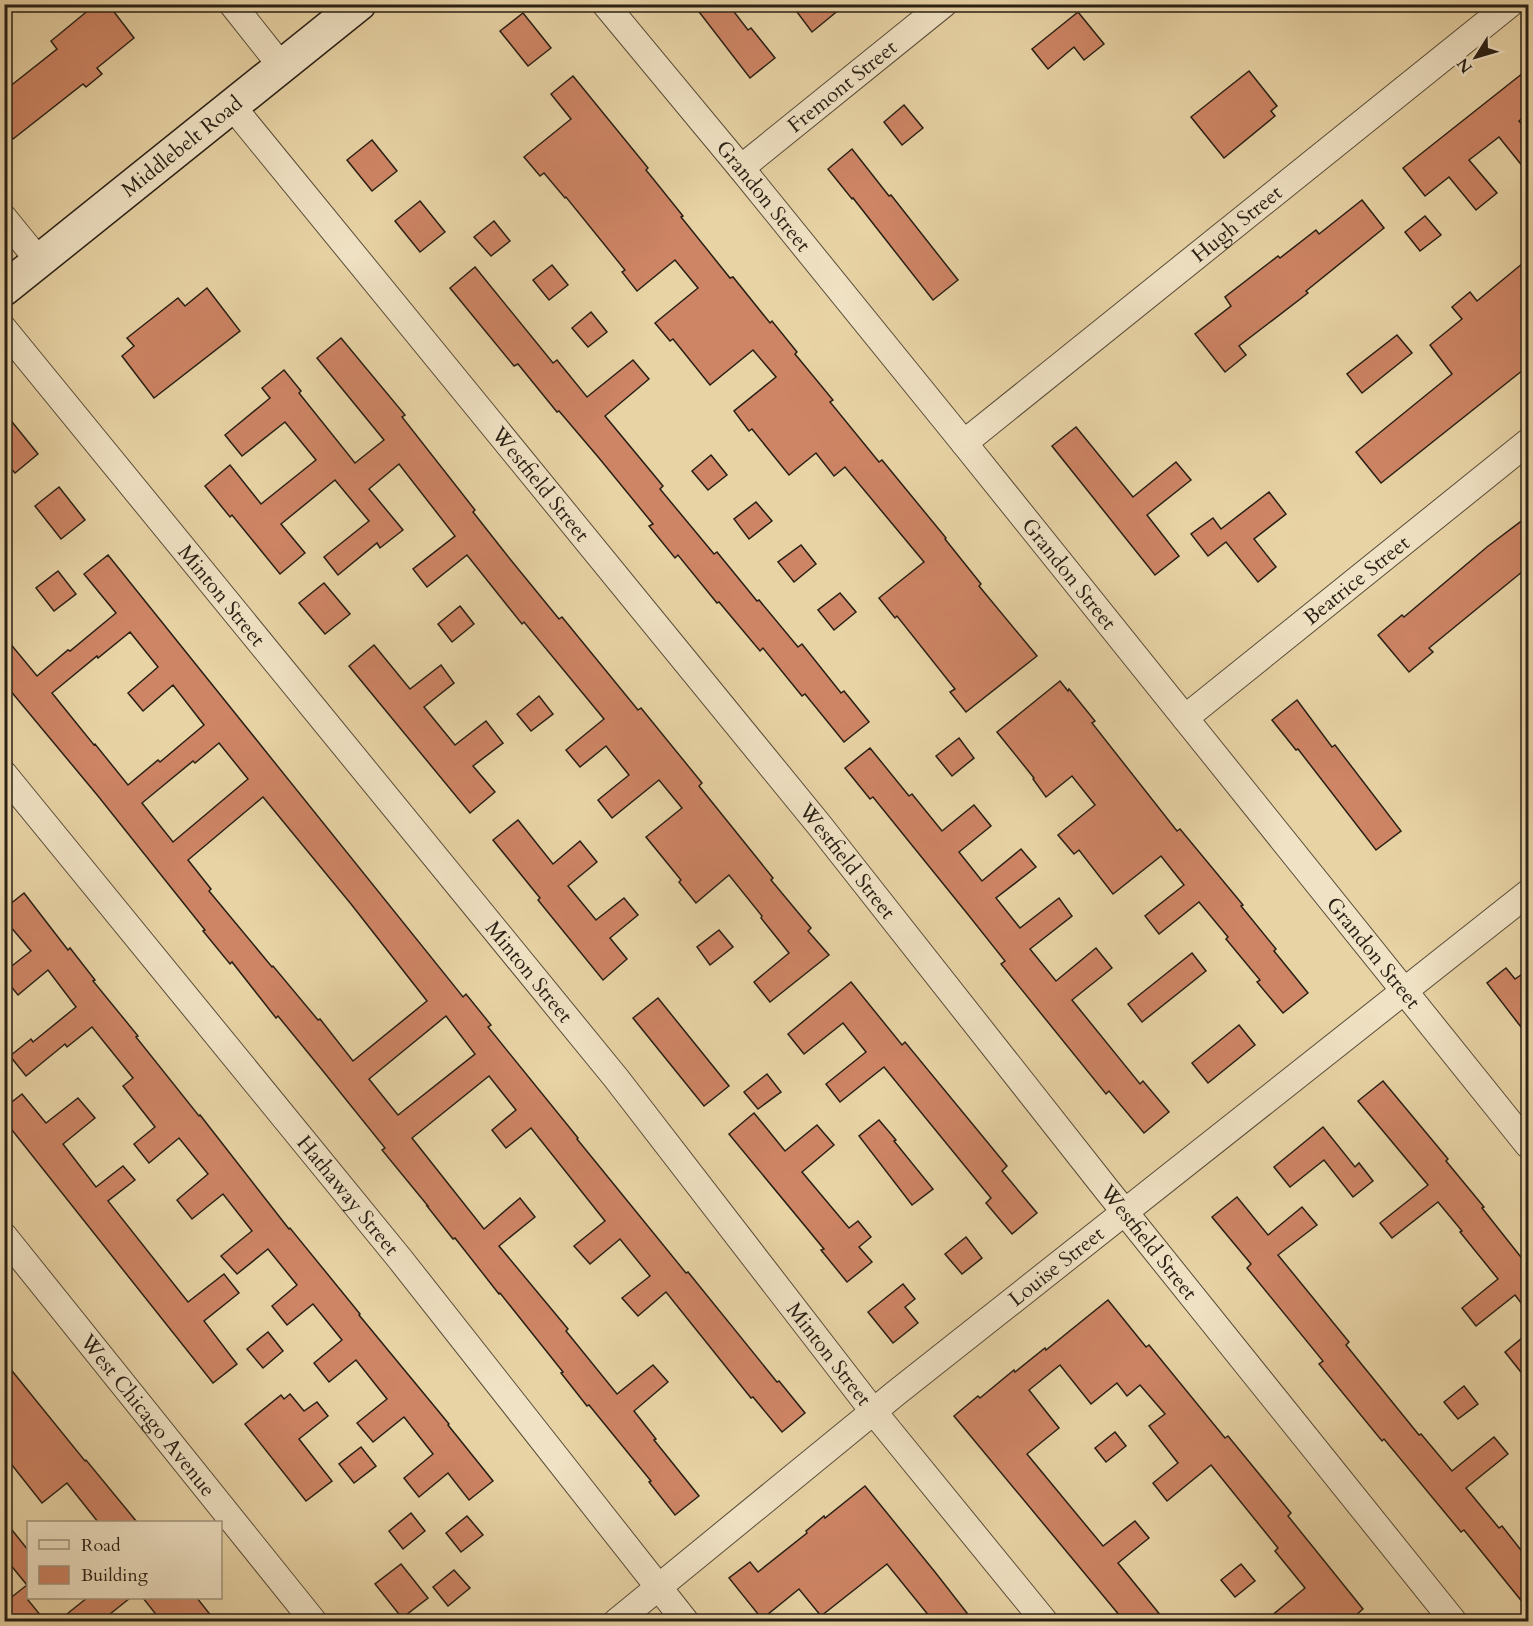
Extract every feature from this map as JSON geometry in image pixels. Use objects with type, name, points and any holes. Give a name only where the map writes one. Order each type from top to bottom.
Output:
[{"type":"main road","name":"Middlebelt Road","points":[[4,289],[359,4]]},
{"type":"street","points":[[232,4],[282,67]]},
{"type":"street","name":"Grandon Street","points":[[605,4],[964,443],[1528,1145]]},
{"type":"street","name":"Fremont Street","points":[[741,168],[944,4]]},
{"type":"street","name":"Hugh Street","points":[[964,443],[1510,4]]},
{"type":"street","name":"Westfield Street","points":[[232,106],[820,826],[1125,1212],[1454,1622]]},
{"type":"street","points":[[4,218],[39,261]]},
{"type":"street","name":"Minton Street","points":[[4,329],[616,1078],[873,1412],[1045,1622]]},
{"type":"street","name":"Beatrice Street","points":[[1185,718],[1528,442]]},
{"type":"street","name":"Hathaway Street","points":[[4,774],[400,1259],[686,1622]]},
{"type":"street","name":"Louise Street","points":[[616,1622],[873,1412],[1528,894]]},
{"type":"street","name":"West Chicago Avenue","points":[[4,1236],[314,1622]]},
{"type":"building","points":[[96,4],[108,4],[134,38],[97,68],[102,74],[86,87],[83,84],[13,139],[4,128],[4,91],[57,49],[51,41]]},
{"type":"building","points":[[693,4],[728,4],[748,30],[751,28],[775,58],[750,78]]},
{"type":"building","points":[[791,4],[846,4],[812,32]]},
{"type":"building","points":[[1078,12],[1104,44],[1084,60],[1074,47],[1048,69],[1032,49]]},
{"type":"building","points":[[523,13],[551,48],[528,66],[500,31]]},
{"type":"building","points":[[1528,69],[1528,113],[1519,121],[1528,131],[1528,173],[1499,137],[1469,160],[1497,193],[1476,210],[1449,177],[1425,196],[1403,168]]},
{"type":"building","points":[[1249,71],[1277,106],[1271,111],[1275,116],[1224,158],[1191,117]]},
{"type":"building","points":[[573,76],[648,168],[646,170],[683,216],[681,217],[730,278],[733,277],[770,323],[772,321],[797,352],[795,354],[833,400],[830,402],[879,462],[882,460],[946,538],[981,584],[979,586],[1037,656],[966,712],[950,692],[955,689],[897,616],[895,618],[879,598],[924,562],[845,467],[834,476],[816,453],[789,475],[752,429],[749,431],[734,411],[776,377],[753,350],[710,385],[673,339],[670,341],[655,323],[698,288],[675,260],[637,291],[622,272],[625,270],[566,197],[544,173],[540,176],[524,157],[571,119],[551,94]]},
{"type":"building","points":[[904,105],[923,128],[902,145],[884,122]]},
{"type":"building","points":[[372,140],[397,171],[372,191],[347,160]]},
{"type":"building","points":[[852,149],[958,280],[933,300],[828,169]]},
{"type":"building","points":[[1362,200],[1384,228],[1306,291],[1308,293],[1239,346],[1246,355],[1225,372],[1195,334],[1231,306],[1225,297],[1316,230],[1319,234]]},
{"type":"building","points":[[420,201],[445,232],[420,252],[395,221]]},
{"type":"building","points":[[1425,216],[1441,235],[1420,251],[1405,232]]},
{"type":"building","points":[[494,221],[510,241],[491,256],[474,237]]},
{"type":"building","points":[[1528,259],[1528,366],[1381,483],[1356,452],[1452,374],[1430,345],[1462,319],[1452,307],[1470,292],[1477,301]]},
{"type":"building","points":[[552,265],[568,285],[549,300],[533,280]]},
{"type":"building","points":[[475,267],[553,363],[557,360],[587,397],[633,360],[649,379],[605,416],[663,486],[660,489],[714,554],[717,552],[798,647],[802,644],[841,693],[844,691],[869,722],[844,742],[763,648],[760,651],[719,602],[717,603],[678,555],[675,558],[649,526],[653,524],[599,458],[518,364],[514,366],[450,288]]},
{"type":"building","points":[[207,288],[240,331],[154,398],[122,356],[134,346],[127,338],[178,298],[185,306]]},
{"type":"building","points":[[591,312],[607,332],[588,347],[572,328]]},
{"type":"building","points":[[1397,335],[1412,353],[1362,393],[1347,374]]},
{"type":"building","points":[[341,338],[405,415],[402,417],[475,510],[473,512],[510,559],[559,619],[562,617],[638,710],[641,708],[702,783],[699,786],[773,878],[771,880],[811,928],[808,931],[829,955],[770,1002],[754,982],[789,953],[729,875],[696,903],[679,882],[681,880],[646,837],[682,808],[659,780],[612,818],[598,800],[629,775],[606,746],[580,767],[566,750],[604,719],[524,622],[522,624],[467,555],[427,587],[413,569],[455,536],[399,464],[369,489],[403,530],[380,548],[377,543],[338,575],[324,557],[369,521],[335,480],[281,524],[305,553],[280,574],[205,486],[230,465],[261,504],[316,460],[285,422],[242,456],[225,435],[270,398],[262,388],[284,370],[301,391],[299,393],[355,463],[384,440],[317,358]]},
{"type":"building","points":[[4,412],[38,454],[15,473],[4,461]]},
{"type":"building","points":[[1076,427],[1133,497],[1176,462],[1191,480],[1147,515],[1179,556],[1155,575],[1052,446]]},
{"type":"building","points":[[711,455],[727,475],[708,490],[692,471]]},
{"type":"building","points":[[59,487],[85,520],[61,539],[35,506]]},
{"type":"building","points":[[1269,492],[1286,514],[1254,539],[1276,567],[1258,582],[1226,542],[1208,556],[1191,534],[1213,518],[1221,529]]},
{"type":"building","points":[[756,502],[772,521],[749,539],[734,519]]},
{"type":"building","points":[[1528,516],[1528,567],[1429,648],[1433,652],[1409,672],[1378,635],[1402,615],[1404,617],[1487,547]]},
{"type":"building","points":[[801,545],[816,564],[794,582],[778,562]]},
{"type":"building","points":[[108,555],[463,997],[466,994],[491,1025],[488,1027],[577,1139],[686,1273],[688,1272],[805,1413],[782,1432],[753,1397],[751,1398],[666,1292],[638,1316],[622,1298],[650,1276],[620,1239],[590,1264],[574,1246],[605,1221],[531,1128],[506,1148],[492,1130],[516,1110],[489,1076],[412,1138],[484,1229],[520,1198],[535,1217],[499,1246],[568,1329],[566,1331],[617,1394],[653,1365],[668,1382],[634,1411],[699,1496],[675,1515],[649,1482],[651,1481],[589,1405],[587,1406],[500,1293],[455,1238],[453,1239],[382,1150],[385,1148],[323,1071],[278,1016],[276,1018],[232,962],[230,964],[98,796],[4,683],[4,636],[37,676],[116,613],[84,574]],"holes":[[[130,632],[158,667],[128,693],[143,711],[173,685],[204,725],[128,785],[52,693],[97,656],[98,658]],[[219,743],[248,779],[173,842],[142,803],[193,761],[195,763]],[[263,797],[427,1001],[353,1061],[320,1019],[318,1020],[272,967],[209,891],[211,889],[188,860]],[[446,1016],[475,1054],[398,1115],[369,1079]]]},
{"type":"building","points":[[58,571],[76,594],[54,611],[36,588]]},
{"type":"building","points":[[324,583],[350,614],[325,634],[299,603]]},
{"type":"building","points":[[840,593],[856,612],[834,630],[818,610]]},
{"type":"building","points":[[460,606],[474,624],[452,642],[438,624]]},
{"type":"building","points":[[374,645],[410,689],[441,665],[454,683],[424,707],[455,745],[486,721],[503,743],[473,766],[495,792],[470,813],[349,666]]},
{"type":"building","points":[[1060,681],[1095,721],[1092,723],[1177,831],[1180,829],[1243,905],[1241,906],[1276,949],[1274,951],[1308,993],[1283,1013],[1257,982],[1260,980],[1199,902],[1159,934],[1145,916],[1184,885],[1161,856],[1113,894],[1079,850],[1074,854],[1058,835],[1095,805],[1072,776],[1046,797],[1034,778],[997,732]]},
{"type":"building","points":[[539,696],[553,714],[531,731],[517,714]]},
{"type":"building","points":[[1297,700],[1332,747],[1335,745],[1401,831],[1376,850],[1298,749],[1296,750],[1272,720]]},
{"type":"building","points":[[959,738],[974,758],[952,776],[936,756]]},
{"type":"building","points":[[870,748],[909,796],[912,794],[942,831],[974,805],[991,826],[959,852],[982,881],[1021,849],[1036,867],[996,898],[1020,928],[1059,898],[1072,916],[1030,949],[1056,981],[1096,948],[1112,968],[1072,1000],[1140,1084],[1143,1081],[1169,1112],[1144,1133],[1109,1091],[1106,1094],[1001,964],[1005,961],[966,912],[873,797],[870,799],[845,768]]},
{"type":"building","points":[[518,820],[553,864],[580,841],[597,862],[568,886],[596,920],[624,898],[638,915],[610,938],[627,959],[603,980],[493,840]]},
{"type":"building","points":[[24,893],[68,950],[70,948],[95,980],[93,981],[138,1036],[136,1037],[289,1229],[493,1481],[469,1500],[448,1473],[419,1497],[404,1478],[433,1454],[404,1417],[373,1442],[357,1423],[387,1399],[356,1360],[329,1382],[314,1363],[342,1340],[313,1304],[287,1325],[272,1306],[297,1285],[268,1249],[237,1274],[221,1256],[252,1231],[223,1194],[192,1219],[177,1200],[208,1174],[179,1138],[149,1163],[134,1144],[155,1127],[123,1086],[133,1078],[92,1027],[67,1047],[65,1044],[26,1076],[10,1056],[31,1039],[33,1042],[76,1007],[48,970],[18,995],[4,978],[4,972],[31,951],[4,919],[4,909]]},
{"type":"building","points":[[719,930],[733,947],[710,965],[697,947]]},
{"type":"building","points":[[1192,953],[1206,971],[1142,1022],[1128,1004]]},
{"type":"building","points":[[1506,968],[1515,979],[1521,975],[1528,985],[1528,1036],[1487,983]]},
{"type":"building","points":[[851,982],[902,1045],[905,1042],[1007,1166],[1002,1171],[1037,1213],[1012,1234],[986,1203],[991,1198],[884,1067],[840,1102],[826,1084],[866,1052],[843,1023],[804,1054],[788,1034]]},
{"type":"building","points":[[658,998],[729,1086],[704,1106],[633,1018]]},
{"type":"building","points":[[1239,1025],[1255,1045],[1208,1083],[1192,1063]]},
{"type":"building","points":[[767,1074],[781,1092],[758,1109],[744,1092]]},
{"type":"building","points":[[1383,1081],[1448,1159],[1446,1161],[1528,1266],[1528,1312],[1515,1295],[1476,1326],[1462,1308],[1498,1279],[1438,1202],[1392,1238],[1380,1223],[1428,1185],[1358,1101]]},
{"type":"building","points":[[22,1094],[46,1123],[78,1098],[95,1118],[63,1144],[96,1187],[123,1166],[135,1180],[108,1201],[188,1302],[224,1274],[239,1293],[204,1321],[237,1364],[213,1383],[4,1120],[4,1108]]},
{"type":"building","points":[[754,1113],[785,1151],[817,1125],[834,1145],[802,1172],[849,1228],[858,1221],[871,1237],[859,1247],[872,1262],[847,1282],[821,1250],[824,1249],[729,1134]]},
{"type":"building","points":[[879,1120],[933,1189],[912,1205],[859,1136]]},
{"type":"building","points":[[1323,1127],[1355,1167],[1359,1163],[1373,1181],[1353,1197],[1324,1160],[1290,1187],[1274,1167]]},
{"type":"building","points":[[1237,1197],[1268,1235],[1302,1207],[1317,1225],[1278,1255],[1349,1342],[1346,1345],[1419,1435],[1421,1434],[1452,1471],[1494,1437],[1508,1454],[1466,1488],[1499,1528],[1502,1526],[1528,1559],[1528,1609],[1464,1530],[1461,1532],[1384,1439],[1382,1441],[1319,1364],[1323,1361],[1247,1268],[1251,1264],[1212,1217]]},
{"type":"building","points":[[966,1237],[982,1258],[962,1274],[945,1254]]},
{"type":"building","points":[[903,1284],[915,1299],[905,1307],[918,1323],[893,1343],[868,1312]]},
{"type":"building","points":[[1108,1300],[1146,1347],[1149,1345],[1225,1438],[1228,1436],[1291,1513],[1288,1516],[1363,1609],[1348,1622],[1264,1622],[1305,1588],[1275,1551],[1278,1548],[1211,1465],[1167,1501],[1153,1483],[1178,1463],[1149,1426],[1165,1414],[1140,1385],[1127,1396],[1117,1383],[1091,1404],[1060,1365],[1029,1390],[1059,1428],[1027,1454],[1103,1546],[1135,1521],[1149,1538],[1118,1563],[1166,1622],[1125,1622],[954,1416],[1014,1370],[1015,1372],[1045,1348],[1046,1350]]},
{"type":"building","points":[[268,1332],[283,1351],[263,1368],[247,1349]]},
{"type":"building","points":[[1528,1333],[1528,1381],[1505,1352]]},
{"type":"building","points":[[4,1361],[136,1521],[97,1521],[67,1483],[42,1503],[4,1455]]},
{"type":"building","points":[[1464,1386],[1478,1404],[1458,1419],[1444,1402]]},
{"type":"building","points":[[290,1394],[304,1411],[317,1402],[328,1416],[299,1439],[332,1481],[306,1501],[245,1424],[281,1395],[284,1399]]},
{"type":"building","points":[[1115,1432],[1126,1446],[1106,1462],[1095,1448]]},
{"type":"building","points":[[361,1447],[376,1466],[354,1483],[339,1464]]},
{"type":"building","points":[[865,1486],[974,1622],[934,1622],[887,1564],[821,1616],[799,1589],[762,1619],[729,1578],[750,1562],[758,1572],[807,1533],[806,1531],[824,1516],[825,1518]]},
{"type":"building","points":[[411,1513],[425,1531],[403,1549],[389,1531]]},
{"type":"building","points":[[467,1516],[483,1535],[461,1552],[446,1533]]},
{"type":"building","points":[[4,1520],[27,1549],[27,1585],[4,1557]]},
{"type":"building","points":[[401,1564],[428,1598],[402,1618],[375,1584]]},
{"type":"building","points":[[1241,1564],[1255,1581],[1235,1597],[1221,1580]]},
{"type":"building","points":[[454,1570],[470,1588],[448,1606],[433,1587]]},
{"type":"building","points":[[27,1585],[27,1599],[46,1622],[4,1622],[4,1603]]},
{"type":"building","points":[[86,1599],[129,1599],[100,1622],[57,1622]]},
{"type":"building","points":[[144,1599],[198,1599],[216,1622],[162,1622]]}]
